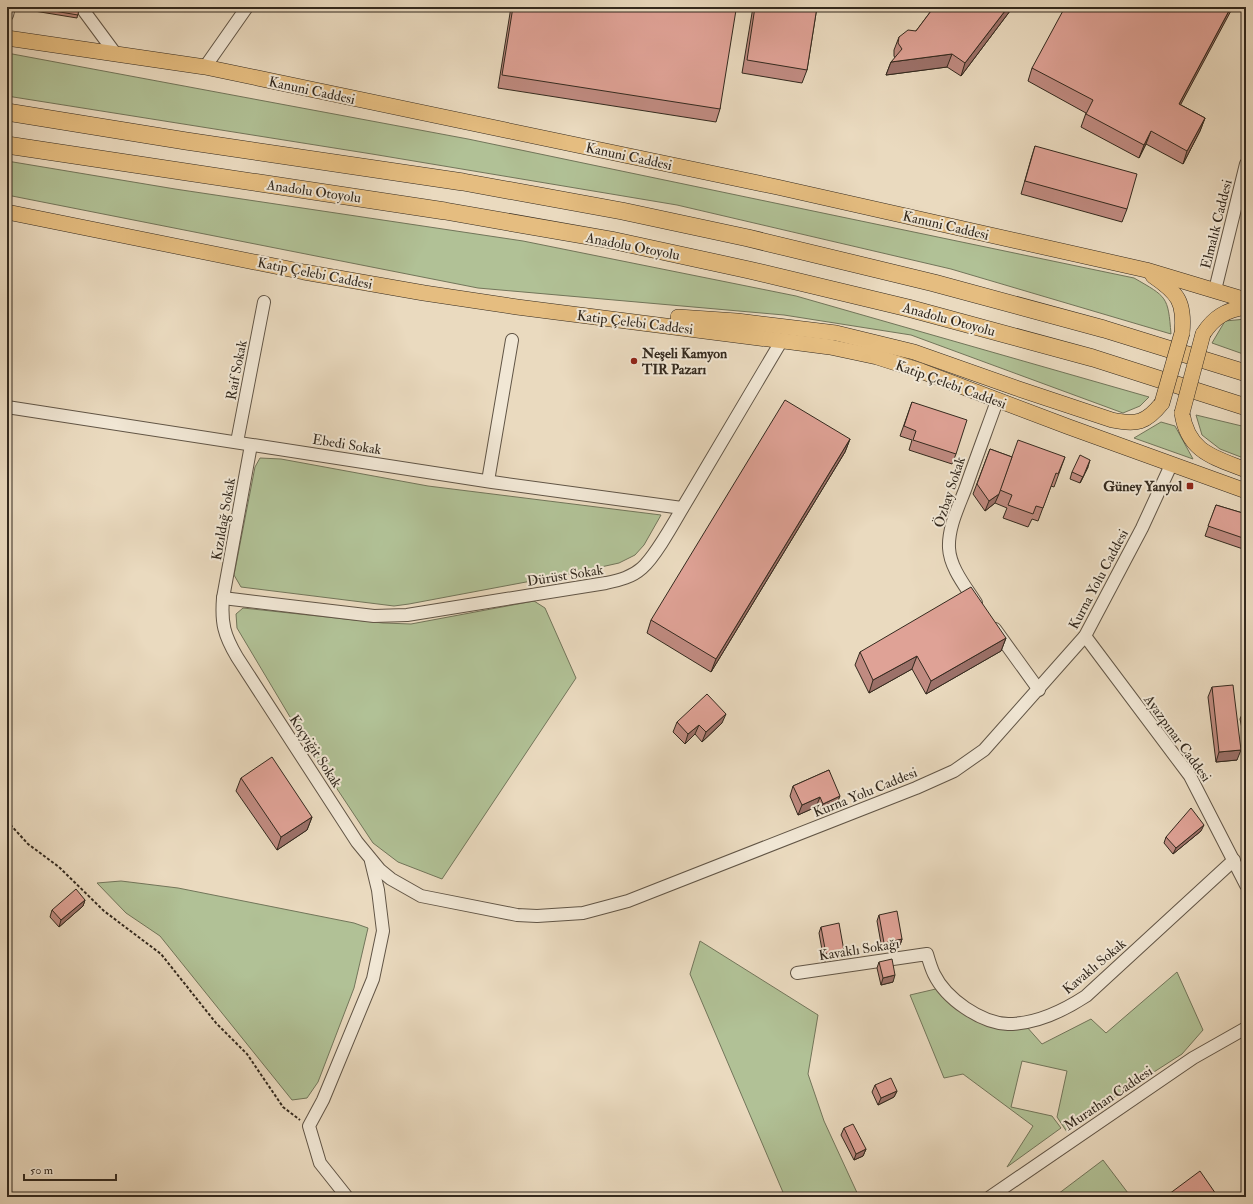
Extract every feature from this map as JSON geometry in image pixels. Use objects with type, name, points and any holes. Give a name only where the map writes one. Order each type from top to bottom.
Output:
[{"type":"highway","points":[[7,112],[178,140],[463,182],[622,211],[748,238],[934,283],[1104,329],[1246,373]]},
{"type":"highway","name":"Anadolu Otoyolu","points":[[7,145],[445,211],[611,240],[750,270],[916,310],[1093,358],[1246,407]]},
{"type":"main road","name":"Kanuni Caddesi","points":[[7,38],[205,67],[777,187],[1146,270],[1246,300]]},
{"type":"main road","name":"Katip Çelebi Caddesi","points":[[7,212],[304,272],[517,308],[830,346],[877,357],[921,371],[1171,465],[1246,491]]},
{"type":"main road","points":[[517,308],[738,321],[836,332],[914,352],[1016,388],[1112,420],[1127,423],[1139,422],[1153,415],[1162,403],[1182,333],[1182,306],[1166,285],[1146,270]]},
{"type":"main road","points":[[1246,307],[1235,308],[1221,314],[1210,323],[1203,334],[1182,413],[1184,428],[1189,438],[1198,447],[1210,455],[1246,470]]},
{"type":"street","points":[[7,15],[9,7]]},
{"type":"street","points":[[81,7],[115,53]]},
{"type":"street","points":[[205,67],[247,7]]},
{"type":"street","name":"Elmalık Caddesi","points":[[1215,290],[1246,164]]},
{"type":"street","name":"Raif Sokak","points":[[237,442],[264,302]]},
{"type":"street","points":[[488,481],[512,340]]},
{"type":"street","name":"Dürüst Sokak","points":[[224,598],[374,616],[395,616],[606,584],[629,577],[644,567],[682,508],[782,340]]},
{"type":"street","name":"Özbay Sokak","points":[[981,610],[963,583],[953,564],[949,549],[950,537],[957,512],[997,400]]},
{"type":"street","name":"Ebedi Sokak","points":[[7,407],[488,481],[682,508]]},
{"type":"street","name":"Kızıldağ Sokak","points":[[224,598],[251,444]]},
{"type":"street","name":"Kurna Yolu Caddesi","points":[[421,896],[517,915],[537,916],[583,913],[628,901],[954,772],[984,750],[1039,690],[1085,636],[1142,528],[1171,465]]},
{"type":"street","name":"Koçyiğit Sokak","points":[[224,598],[222,619],[229,642],[357,842],[371,860],[391,879],[421,896]]},
{"type":"street","points":[[990,622],[1039,690]]},
{"type":"street","name":"Ayazpınar Caddesi","points":[[1085,636],[1190,776],[1246,885]]},
{"type":"street","points":[[347,1197],[320,1163],[309,1126],[323,1100],[373,979],[383,931],[378,890],[371,860]]},
{"type":"street","name":"Kavaklı Sokak","points":[[927,954],[935,975],[947,992],[965,1007],[982,1017],[996,1022],[1009,1024],[1048,1016],[1069,1007],[1086,996],[1234,860]]},
{"type":"street","name":"Kavaklı Sokağı","points":[[797,973],[927,954]]},
{"type":"street","name":"Murathan Caddesi","points":[[990,1197],[1193,1058],[1246,1028]]},
{"type":"path","points":[[7,821],[28,844],[59,867],[104,911],[161,954],[216,1023],[251,1060],[283,1107],[309,1126]]},
{"type":"green space","points":[[7,53],[468,139],[1134,278],[1153,289],[1164,299],[1169,312],[1171,334],[951,269],[677,205],[372,154],[7,96]]},
{"type":"green space","points":[[7,161],[175,189],[523,241],[796,296],[1149,397],[1140,406],[1123,413],[911,335],[784,315],[478,288],[7,195]]},
{"type":"green space","points":[[1246,238],[1246,276],[1242,255]]},
{"type":"green space","points":[[1246,319],[1246,355],[1212,343],[1225,321]]},
{"type":"green space","points":[[1196,415],[1246,427],[1246,459],[1220,449],[1202,435]]},
{"type":"green space","points":[[1161,422],[1175,426],[1193,459],[1134,438]]},
{"type":"green space","points":[[260,458],[281,459],[428,486],[661,515],[644,545],[635,555],[619,563],[409,604],[394,606],[241,587],[234,575],[255,467]]},
{"type":"green space","points":[[534,601],[545,608],[576,678],[442,879],[398,862],[373,843],[296,727],[237,628],[236,614],[243,608],[383,623],[411,624]]},
{"type":"green space","points":[[121,881],[178,888],[354,923],[368,928],[354,988],[318,1082],[307,1098],[292,1100],[160,936],[126,913],[97,883]]},
{"type":"green space","points":[[700,941],[818,1015],[808,1074],[824,1121],[859,1197],[785,1197],[690,974]]},
{"type":"green space","points":[[1177,972],[1203,1030],[1182,1054],[1104,1104],[1067,1132],[1057,1117],[1067,1071],[1022,1061],[1011,1107],[1052,1116],[1061,1128],[1007,1167],[1033,1126],[963,1074],[944,1078],[910,995],[940,988],[962,1012],[1026,1026],[1042,1044],[1091,1019],[1106,1033]]},
{"type":"green space","points":[[1103,1160],[1131,1197],[1054,1197]]},
{"type":"building","points":[[30,7],[79,7],[78,15]]},
{"type":"building","points":[[513,7],[724,7],[736,10],[720,109],[502,75]]},
{"type":"building","points":[[755,7],[817,7],[807,70],[747,60]]},
{"type":"building","points":[[934,7],[1008,7],[965,63],[952,54],[891,62],[902,49],[898,43],[899,37],[908,30],[916,31]]},
{"type":"building","points":[[1065,7],[1231,7],[1179,104],[1205,118],[1187,151],[1151,131],[1144,145],[1086,114],[1093,100],[1032,68]]},
{"type":"building","points":[[1035,146],[1137,174],[1127,209],[1025,181]]},
{"type":"building","points":[[785,400],[850,439],[716,659],[651,620]]},
{"type":"building","points":[[912,402],[967,420],[956,454],[913,440],[916,431],[904,426]]},
{"type":"building","points":[[1018,440],[1065,457],[1058,474],[1056,473],[1043,508],[1036,506],[1033,514],[1008,505],[1012,495],[1000,490]]},
{"type":"building","points":[[990,449],[1012,457],[999,494],[989,501],[977,484]]},
{"type":"building","points":[[1080,455],[1090,460],[1083,477],[1072,472]]},
{"type":"building","points":[[1216,505],[1246,514],[1246,539],[1208,526]]},
{"type":"building","points":[[971,587],[1006,638],[931,681],[917,656],[873,680],[860,652]]},
{"type":"building","points":[[1233,685],[1241,750],[1219,752],[1212,687]]},
{"type":"building","points":[[707,694],[726,714],[706,732],[699,725],[688,734],[677,722]]},
{"type":"building","points":[[1243,712],[1246,712],[1246,729]]},
{"type":"building","points":[[272,757],[312,817],[281,837],[241,778]]},
{"type":"building","points":[[829,770],[840,796],[823,804],[820,797],[802,805],[793,786]]},
{"type":"building","points":[[1191,808],[1204,825],[1176,848],[1166,837]]},
{"type":"building","points":[[76,889],[85,900],[61,920],[52,910]]},
{"type":"building","points":[[897,911],[902,939],[884,943],[879,915]]},
{"type":"building","points":[[839,923],[844,951],[826,954],[821,927]]},
{"type":"building","points":[[892,959],[895,975],[883,978],[879,962]]},
{"type":"building","points":[[891,1078],[897,1091],[881,1098],[875,1085]]},
{"type":"building","points":[[853,1124],[866,1149],[856,1154],[844,1128]]},
{"type":"building","points":[[1200,1171],[1218,1197],[1165,1197]]},
{"type":"place","name":"Neşeli Kamyon TIR Pazarı","points":[[634,361]]},
{"type":"place","name":"Güney Yanyol","points":[[1190,486]]}]
